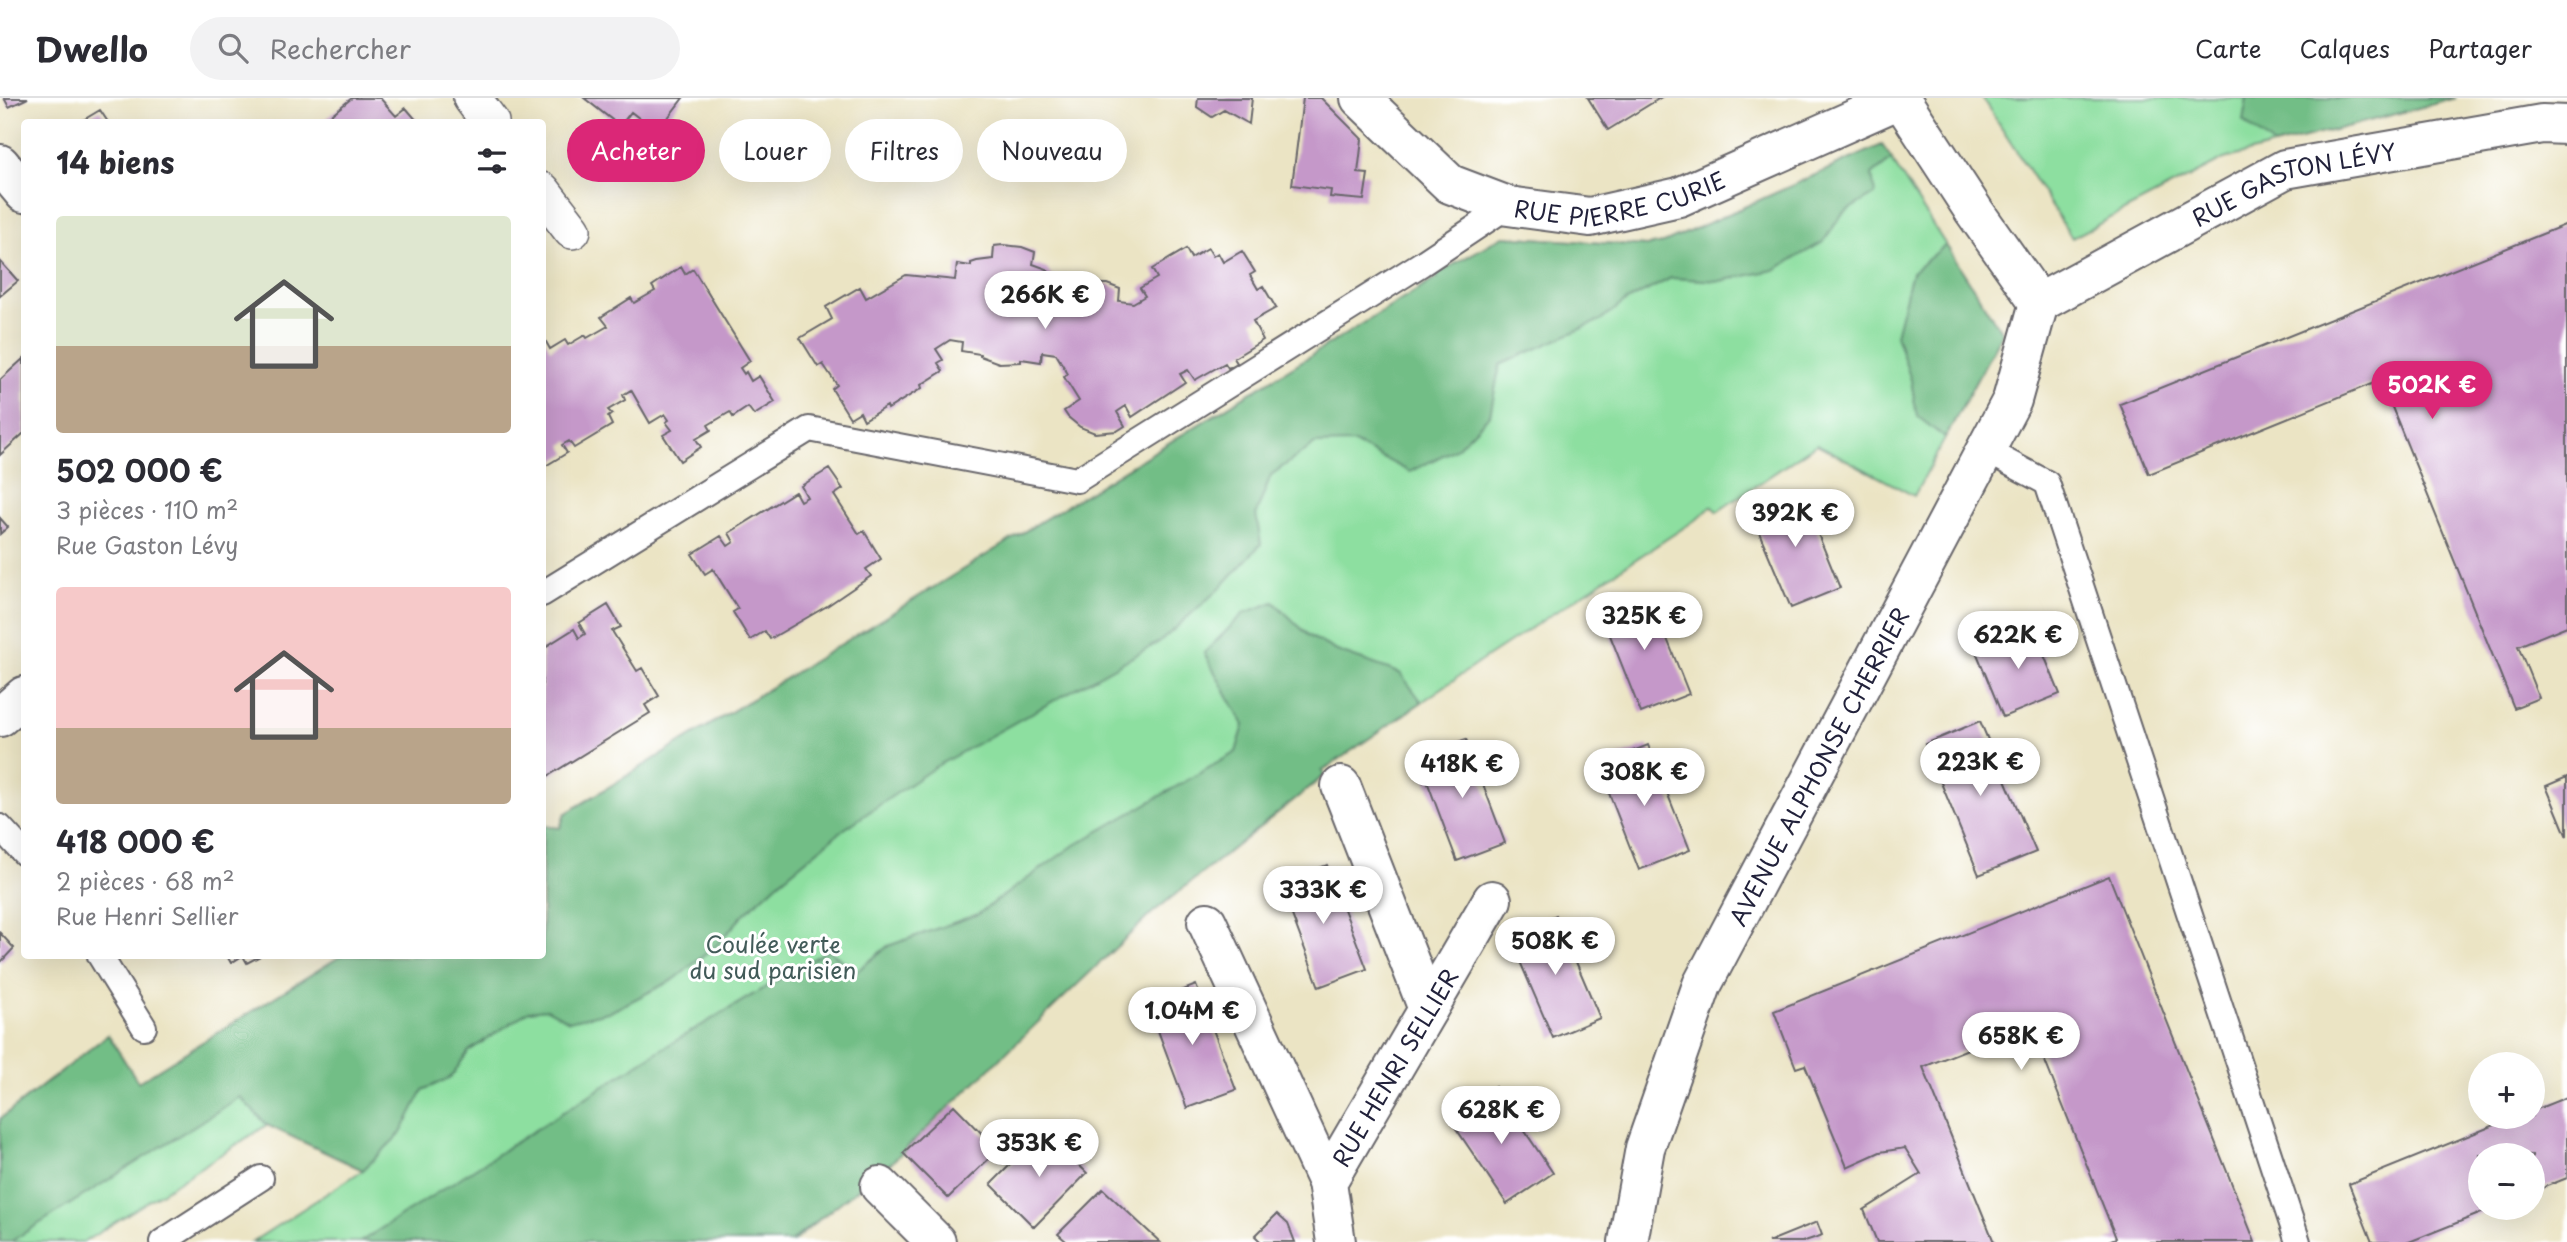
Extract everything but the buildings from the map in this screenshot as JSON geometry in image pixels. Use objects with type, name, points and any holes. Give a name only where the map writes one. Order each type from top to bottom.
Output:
[{"type":"street","points":[[472,98],[488,119]]},
{"type":"street","name":"RUE PIERRE CURIE","points":[[1360,98],[1450,184],[1508,206],[1590,216],[1679,197],[1901,98]]},
{"type":"street","points":[[1901,98],[1974,211],[2039,303]]},
{"type":"street","name":"RUE GASTON LÉVY","points":[[2039,303],[2285,169],[2542,124],[2567,125]]},
{"type":"street","points":[[0,164],[21,189]]},
{"type":"street","points":[[546,196],[572,230]]},
{"type":"street","name":"AVENUE ALPHONSE CHERRIER","points":[[1628,1242],[1645,1147],[1702,985],[1987,451],[2012,400],[2039,303]]},
{"type":"street","points":[[0,717],[21,699]]},
{"type":"street","points":[[1341,786],[1428,1009]]},
{"type":"street","name":"RUE HENRI SELLIER","points":[[1336,1242],[1327,1182],[1492,900]]},
{"type":"street","points":[[1206,922],[1327,1182]]},
{"type":"street","points":[[880,1186],[936,1242]]},
{"type":"lane","points":[[546,592],[809,429],[1077,480],[1421,264],[1508,206]]},
{"type":"lane","points":[[1987,451],[2047,483],[2298,1242]]},
{"type":"lane","points":[[0,827],[21,850]]},
{"type":"lane","points":[[102,959],[144,1027]]},
{"type":"lane","points":[[162,1242],[261,1178]]},
{"type":"green space","points":[[1982,98],[2456,98],[2224,159],[2072,238]]},
{"type":"green space","points":[[2247,98],[2456,98],[2274,146],[2243,121]]},
{"type":"green space","name":"Coulée verte du sud parisien","points":[[1882,145],[2002,333],[1914,496],[1817,444],[1717,512],[1712,506],[1700,517],[1487,657],[1322,771],[1325,775],[1152,913],[875,1172],[793,1242],[252,1242],[363,1170],[267,1125],[84,1242],[0,1242],[0,1119],[108,1035],[138,1082],[336,959],[546,959],[546,826],[560,828],[565,814],[1503,236],[1646,246],[1664,243]]},
{"type":"green space","points":[[1882,145],[1892,159],[1872,175],[1875,194],[1843,213],[1823,242],[1774,270],[1720,281],[1671,278],[1623,303],[1603,319],[1500,365],[1490,415],[1457,448],[1410,472],[1354,443],[1315,444],[1271,475],[1256,514],[1261,544],[1221,587],[1161,641],[935,767],[840,832],[778,883],[744,914],[718,944],[675,979],[612,1011],[569,1021],[547,1009],[529,1011],[469,1051],[450,1078],[423,1090],[401,1133],[363,1170],[267,1125],[240,1097],[10,1242],[0,1242],[0,1119],[108,1035],[138,1082],[336,959],[546,959],[546,826],[560,828],[565,814],[1503,236],[1646,246],[1664,243]]},
{"type":"green space","points":[[1946,245],[2002,333],[1945,438],[1917,416],[1911,380],[1896,335],[1912,272]]},
{"type":"green space","points":[[1274,602],[1309,636],[1337,651],[1400,673],[1422,702],[1322,771],[1325,775],[1152,913],[892,1162],[790,1242],[360,1242],[660,1050],[828,950],[857,971],[888,946],[978,914],[1070,848],[1236,752],[1244,725],[1204,653],[1244,613]]}]
